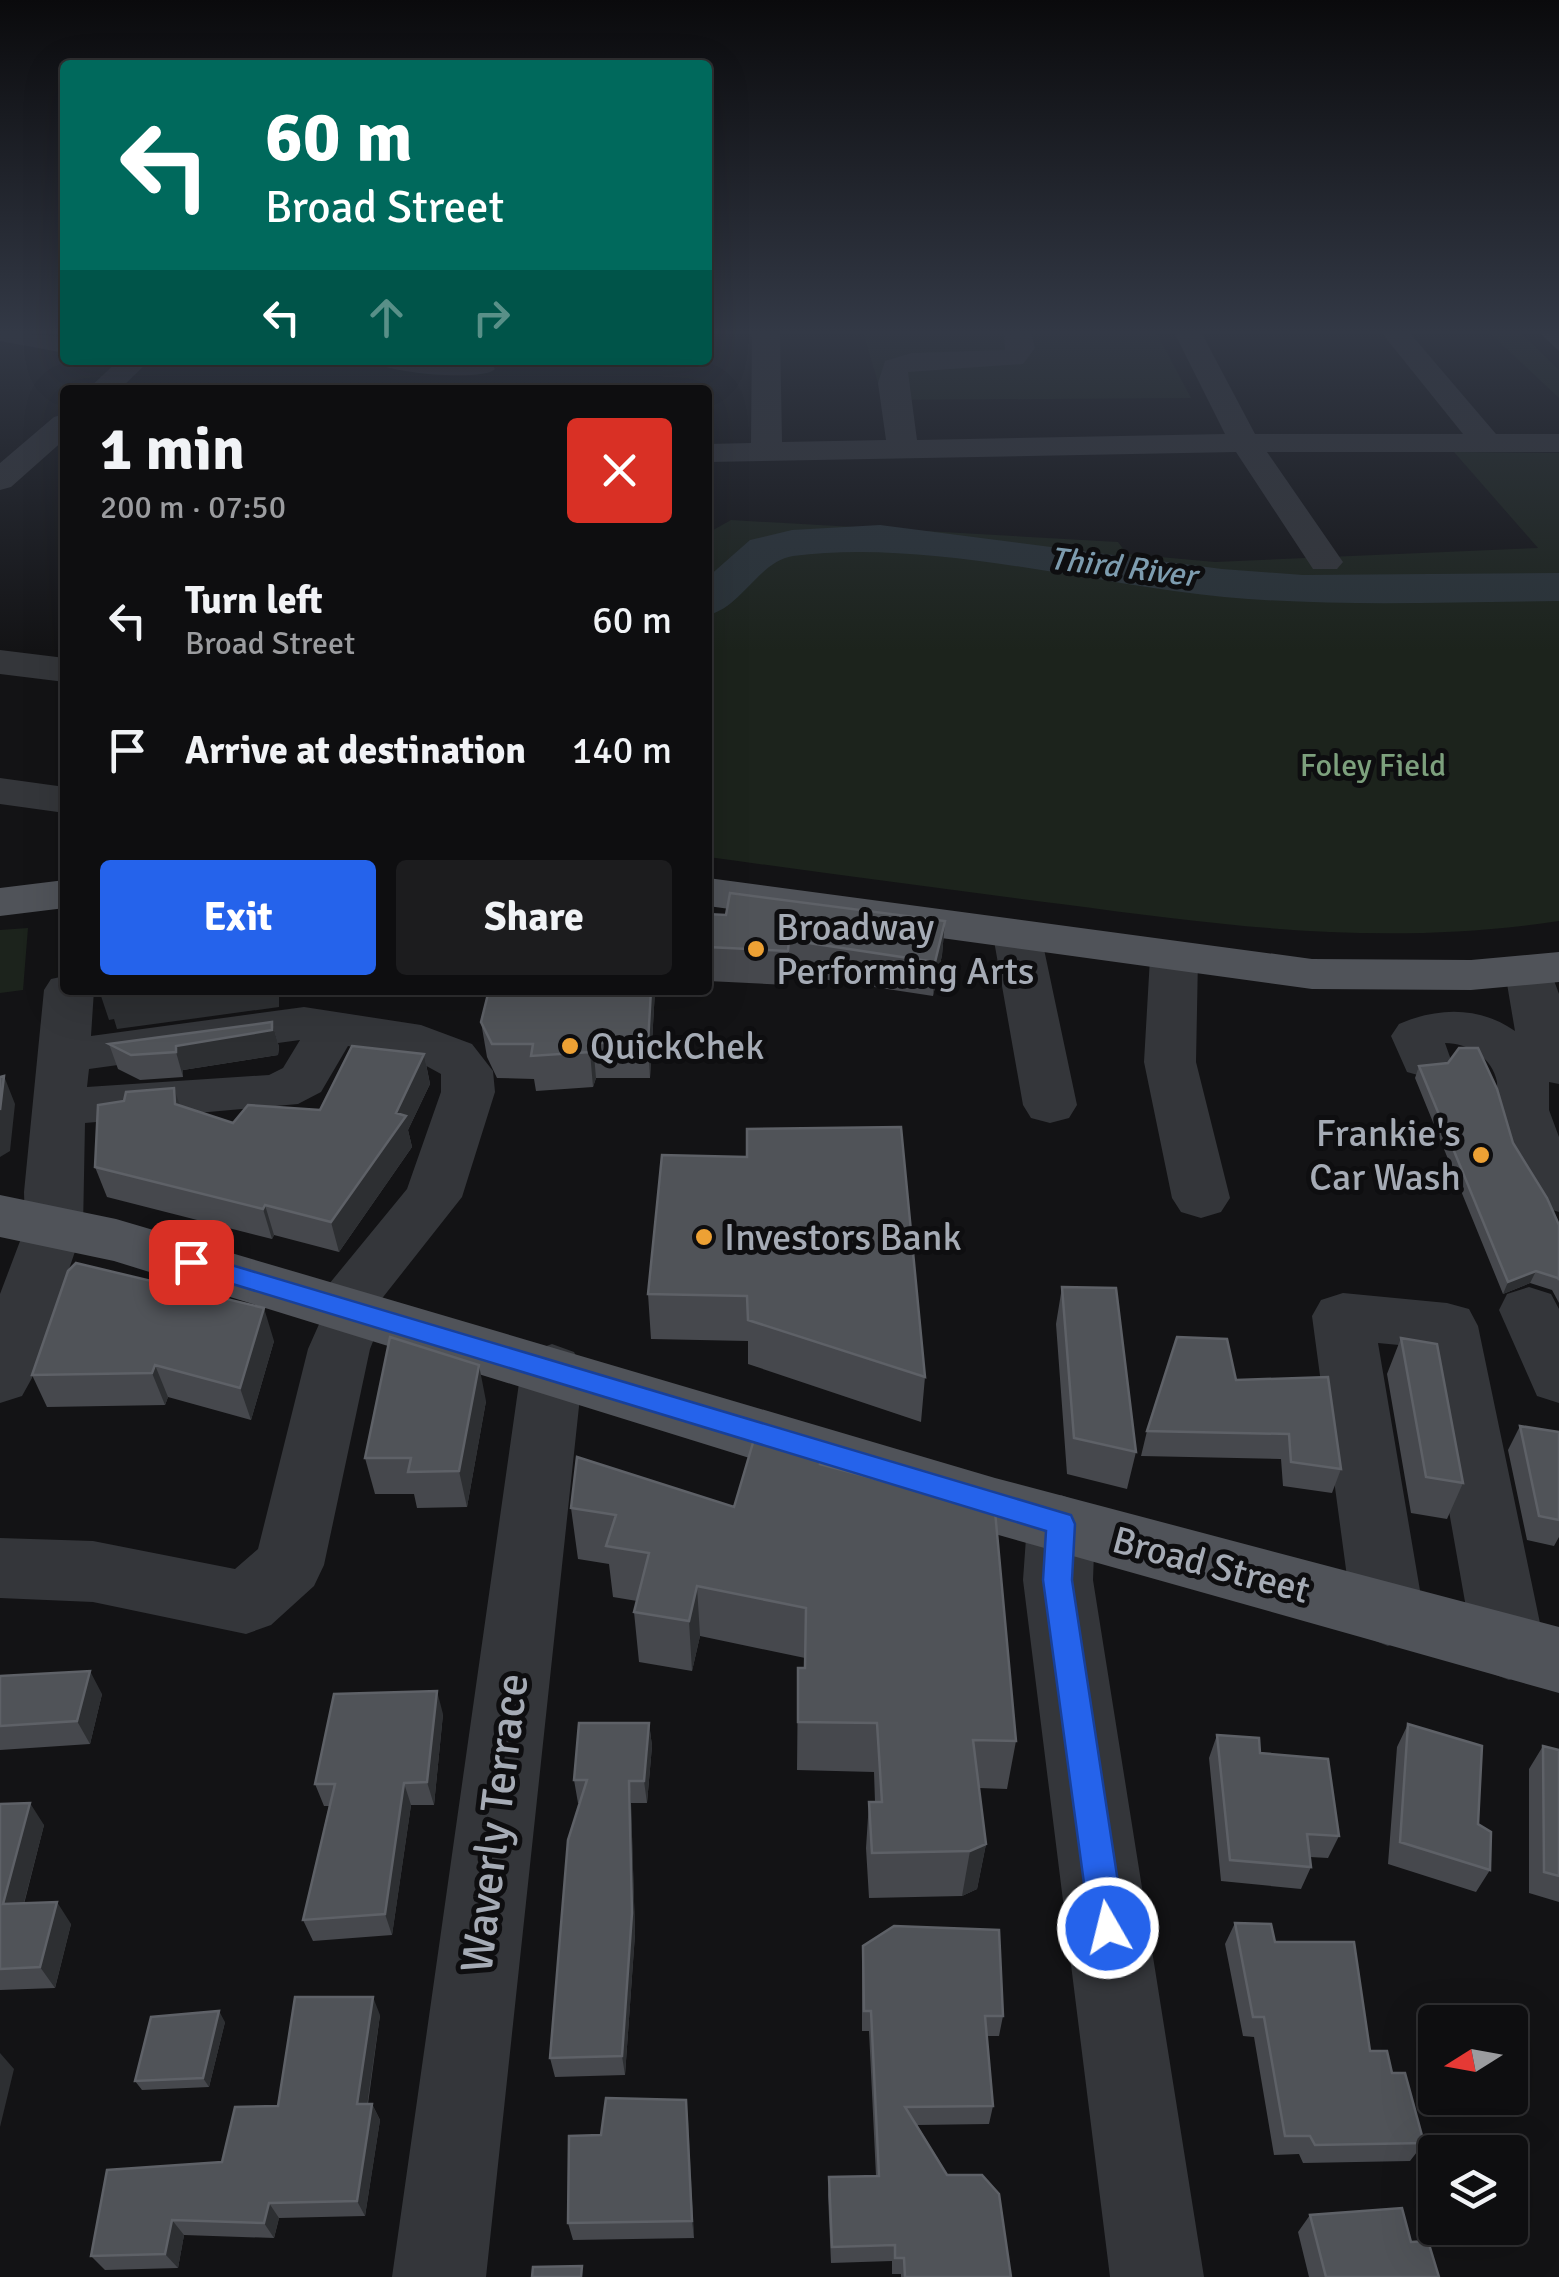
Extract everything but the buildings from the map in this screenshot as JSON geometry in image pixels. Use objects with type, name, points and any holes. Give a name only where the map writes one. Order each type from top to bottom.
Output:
[{"type":"main road","points":[[712,869],[915,904]]},
{"type":"main road","points":[[712,879],[1308,956],[1459,956],[1549,961]]},
{"type":"main road","points":[[712,894],[1312,974],[1414,976],[1549,961]]},
{"type":"main road","points":[[0,902],[60,895]]},
{"type":"main road","points":[[0,920],[60,913]]},
{"type":"main road","name":"Broad Street","points":[[27,1222],[116,1240],[1061,1524],[1534,1654]]},
{"type":"street","points":[[0,480],[48,438]]},
{"type":"street","points":[[767,438],[767,452]]},
{"type":"street","points":[[901,438],[903,449]]},
{"type":"street","points":[[1243,438],[1325,562]]},
{"type":"street","points":[[1483,438],[1488,444]]},
{"type":"street","points":[[712,453],[1245,442],[1559,443]]},
{"type":"street","points":[[0,662],[60,669]]},
{"type":"street","points":[[0,791],[60,799]]},
{"type":"street","points":[[1017,936],[1050,1105]]},
{"type":"street","points":[[1174,958],[1170,1062],[1201,1198]]},
{"type":"street","points":[[1414,976],[1550,1052],[1549,961]]},
{"type":"street","points":[[0,1378],[27,1222],[62,1082],[69,995]]},
{"type":"street","points":[[0,1568],[33,1565],[119,1574],[246,1602],[288,1565],[348,1309],[433,1197],[468,1092],[467,1071],[454,1056],[422,1042],[304,1022],[62,1082]]},
{"type":"street","points":[[1426,1060],[1417,1036],[1432,1027],[1450,1024],[1484,1032],[1514,1056],[1540,1112],[1559,1192]]},
{"type":"street","points":[[62,1082],[278,1092],[302,1080],[332,1029]]},
{"type":"street","points":[[1529,1310],[1559,1378]]},
{"type":"street","points":[[1388,1614],[1343,1316],[1446,1326],[1534,1654]]},
{"type":"street","name":"Waverly Terrace","points":[[439,2277],[552,1368]]},
{"type":"street","points":[[1061,1524],[1058,1580],[1157,2277]]},
{"type":"green space","name":"Foley Field","points":[[1454,452],[1559,453],[1559,921],[1432,933],[1309,931],[1125,912],[712,858],[712,531],[731,520],[1118,542],[1127,554],[1215,562],[1538,548]]},
{"type":"green space","points":[[28,928],[23,990],[0,993],[0,930]]},
{"type":"waterway","name":"Third River","points":[[712,597],[766,549],[792,543],[880,538],[1222,583],[1303,589],[1559,587]]},
{"type":"place","name":"Broadway Performing Arts","points":[[756,949]]},
{"type":"place","name":"QuickChek","points":[[570,1046]]},
{"type":"place","name":"Frankie's Car Wash","points":[[1481,1155]]},
{"type":"place","name":"Investors Bank","points":[[704,1237]]},
{"type":"route","points":[[191,1262],[1061,1524],[1058,1580],[1108,1928]]}]
